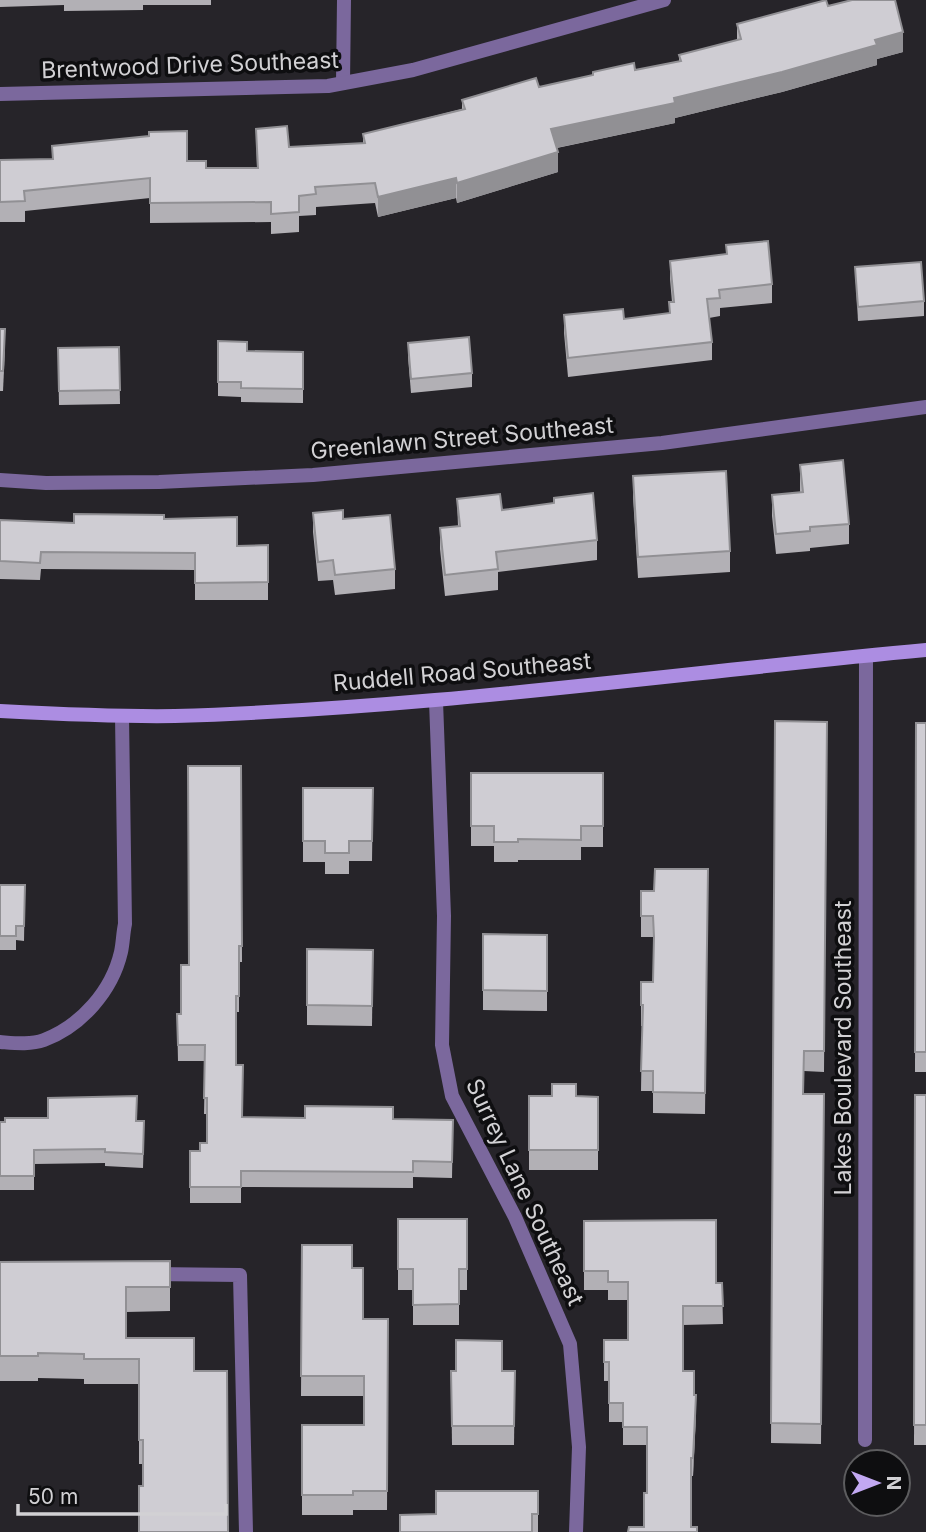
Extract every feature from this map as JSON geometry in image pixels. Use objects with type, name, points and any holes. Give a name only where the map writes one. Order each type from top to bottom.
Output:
[{"type":"main road","name":"Ruddell Road Southeast","points":[[0,711],[177,716],[436,701],[926,650]]},
{"type":"street","points":[[344,0],[344,83]]},
{"type":"street","name":"Brentwood Drive Southeast","points":[[0,94],[328,86],[413,70],[664,0]]},
{"type":"street","name":"Greenlawn Street Southeast","points":[[0,480],[46,483],[159,482],[313,475],[662,443],[926,407]]},
{"type":"street","name":"Lakes Boulevard Southeast","points":[[864,1440],[866,656]]},
{"type":"street","name":"Surrey Lane Southeast","points":[[436,701],[444,916],[442,1045],[452,1096],[515,1217],[570,1344],[579,1447],[576,1532]]},
{"type":"street","points":[[0,1042],[17,1044],[43,1041],[71,1026],[92,1008],[110,982],[121,953],[125,924],[122,716]]},
{"type":"street","points":[[133,1274],[240,1275],[246,1532]]},
{"type":"building","points":[[826,0],[828,6],[852,0],[895,0],[903,32],[875,40],[877,45],[782,72],[674,98],[675,103],[551,129],[558,152],[457,183],[456,178],[378,197],[375,183],[315,187],[316,194],[299,196],[299,212],[271,214],[271,202],[150,203],[150,178],[24,191],[25,201],[0,202],[0,160],[53,159],[52,146],[149,136],[149,132],[187,131],[187,161],[206,161],[206,168],[258,168],[256,129],[287,126],[289,147],[365,143],[363,134],[465,109],[462,100],[536,78],[539,87],[634,63],[635,70],[681,61],[679,55],[741,39],[737,24]]},
{"type":"building","points":[[768,241],[772,284],[719,290],[720,298],[707,299],[712,342],[568,358],[564,315],[623,309],[624,319],[670,313],[669,302],[674,302],[670,261],[727,254],[726,245]]},
{"type":"building","points":[[921,262],[924,301],[858,307],[855,267]]},
{"type":"building","points":[[0,329],[5,329],[3,371],[0,371]]},
{"type":"building","points":[[469,337],[472,373],[411,379],[408,343]]},
{"type":"building","points":[[218,341],[247,342],[247,351],[303,352],[303,389],[241,388],[241,382],[218,382]]},
{"type":"building","points":[[119,347],[120,390],[59,391],[58,348]]},
{"type":"building","points":[[843,460],[849,524],[810,527],[810,531],[776,534],[772,495],[803,492],[800,465]]},
{"type":"building","points":[[726,471],[730,551],[638,557],[633,476]]},
{"type":"building","points":[[593,493],[597,540],[496,552],[498,569],[445,575],[440,528],[460,526],[457,499],[500,494],[502,510],[554,503],[554,498]]},
{"type":"building","points":[[343,510],[343,519],[390,515],[395,569],[335,575],[333,560],[318,562],[313,513]]},
{"type":"building","points":[[74,514],[164,515],[164,519],[237,517],[237,546],[268,545],[268,582],[195,583],[195,553],[41,552],[40,563],[0,561],[0,520],[74,523]]},
{"type":"building","points":[[775,721],[827,722],[824,1051],[804,1051],[803,1094],[824,1094],[821,1424],[771,1423]]},
{"type":"building","points":[[916,723],[926,723],[926,1052],[915,1052]]},
{"type":"building","points":[[188,766],[241,766],[242,946],[239,946],[239,996],[236,996],[236,1065],[243,1065],[242,1117],[305,1118],[305,1106],[393,1107],[393,1119],[453,1120],[452,1162],[413,1161],[413,1172],[241,1171],[241,1187],[190,1187],[190,1151],[200,1151],[200,1143],[207,1143],[207,1098],[204,1098],[205,1045],[178,1045],[177,1014],[181,1014],[181,965],[189,965]]},
{"type":"building","points":[[471,773],[603,773],[603,826],[581,826],[581,840],[518,839],[518,842],[494,842],[494,826],[471,826]]},
{"type":"building","points":[[303,788],[373,788],[372,841],[349,841],[349,853],[325,853],[325,841],[303,841]]},
{"type":"building","points":[[655,869],[708,869],[705,1093],[653,1092],[653,1071],[641,1071],[641,982],[653,982],[654,937],[653,916],[641,916],[641,891],[654,891]]},
{"type":"building","points":[[0,885],[25,885],[24,926],[16,926],[16,936],[0,936]]},
{"type":"building","points":[[483,934],[547,935],[547,991],[483,990]]},
{"type":"building","points":[[307,949],[373,950],[372,1006],[307,1005]]},
{"type":"building","points":[[552,1084],[576,1084],[576,1096],[598,1097],[598,1150],[529,1150],[529,1096],[552,1096]]},
{"type":"building","points":[[915,1095],[926,1095],[926,1425],[914,1425]]},
{"type":"building","points":[[137,1096],[136,1121],[144,1121],[143,1154],[105,1152],[105,1149],[34,1150],[34,1176],[0,1176],[0,1122],[5,1122],[5,1118],[48,1118],[48,1098]]},
{"type":"building","points":[[398,1219],[467,1219],[467,1269],[459,1269],[459,1304],[413,1305],[413,1269],[398,1269]]},
{"type":"building","points":[[716,1220],[716,1283],[722,1283],[723,1306],[683,1306],[683,1371],[694,1371],[696,1395],[691,1458],[691,1527],[697,1527],[697,1532],[628,1532],[629,1527],[644,1527],[647,1427],[623,1427],[623,1403],[609,1403],[609,1362],[604,1362],[604,1340],[628,1340],[628,1282],[608,1282],[608,1271],[584,1271],[584,1221]]},
{"type":"building","points":[[302,1245],[352,1245],[352,1268],[363,1268],[363,1319],[388,1319],[387,1491],[353,1491],[353,1495],[302,1495],[302,1425],[364,1425],[364,1376],[301,1376]]},
{"type":"building","points":[[170,1261],[170,1287],[126,1287],[126,1338],[194,1338],[194,1371],[227,1371],[228,1532],[139,1532],[143,1440],[139,1440],[139,1359],[84,1359],[84,1354],[38,1353],[38,1356],[0,1356],[0,1262]]},
{"type":"building","points":[[456,1340],[502,1341],[502,1371],[515,1371],[514,1426],[452,1426],[451,1371],[456,1371]]},
{"type":"building","points":[[436,1491],[538,1491],[538,1514],[532,1514],[532,1532],[400,1532],[400,1515],[436,1514]]}]
